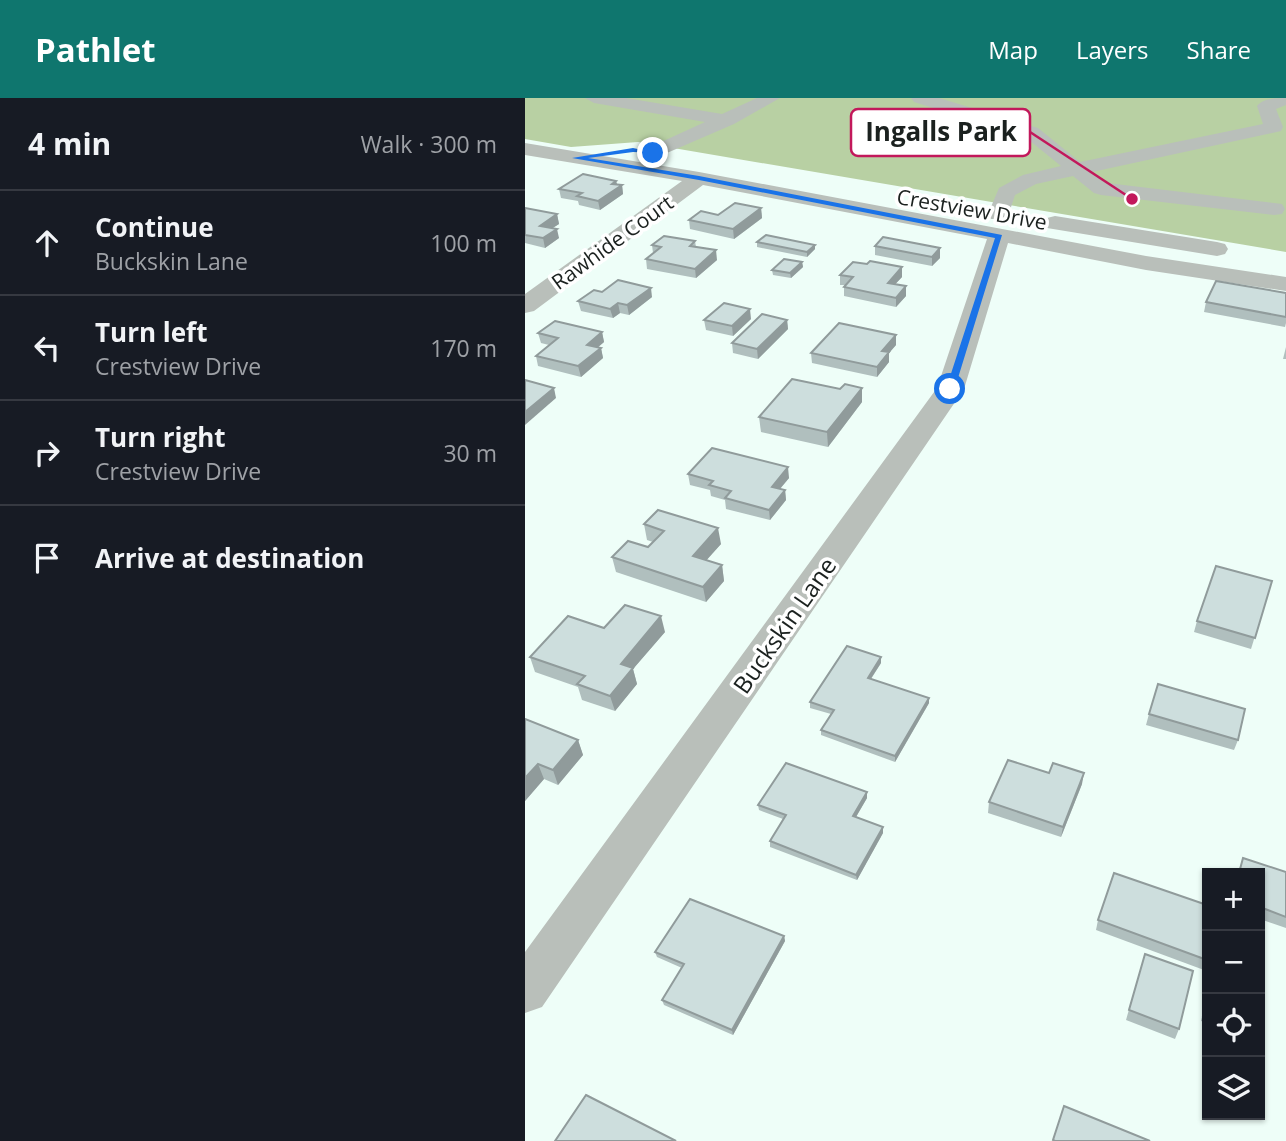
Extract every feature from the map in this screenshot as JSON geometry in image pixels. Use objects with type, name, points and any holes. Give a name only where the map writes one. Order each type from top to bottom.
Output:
[{"type":"street","points":[[594,98],[727,120]]},
{"type":"street","points":[[653,153],[771,98]]},
{"type":"street","points":[[920,98],[1031,132],[1101,189],[1274,208]]},
{"type":"street","points":[[1077,169],[1274,127],[1266,106],[1286,100]]},
{"type":"street","name":"Crestview Drive","points":[[525,149],[699,178],[1231,251]]},
{"type":"street","name":"Crestview Drive","points":[[575,158],[633,150],[653,153],[1016,222],[1146,263],[1286,284]]},
{"type":"street","name":"Buckskin Lane","points":[[525,991],[950,389],[1016,222],[1006,192],[1030,179],[1077,169]]},
{"type":"street","name":"Rawhide Court","points":[[525,306],[699,178]]},
{"type":"green space","points":[[525,98],[1286,98],[1286,252],[638,142],[571,147],[525,139]]},
{"type":"building","points":[[583,174],[616,181],[612,184],[622,185],[598,201],[577,196],[582,193],[559,189]]},
{"type":"building","points":[[735,203],[761,208],[733,229],[689,220],[701,211],[718,215]]},
{"type":"building","points":[[525,208],[557,214],[540,226],[557,229],[543,238],[525,235]]},
{"type":"building","points":[[766,235],[815,245],[807,252],[757,242]]},
{"type":"building","points":[[664,236],[695,241],[690,246],[716,250],[695,269],[646,259],[661,247],[652,245]]},
{"type":"building","points":[[883,237],[940,248],[932,257],[875,246]]},
{"type":"building","points":[[784,259],[802,262],[790,273],[772,270]]},
{"type":"building","points":[[870,261],[902,267],[888,283],[906,286],[896,298],[844,287],[853,277],[840,275],[853,262],[867,264]]},
{"type":"building","points":[[618,280],[651,288],[627,305],[618,303],[610,309],[578,301],[594,290],[602,292]]},
{"type":"building","points":[[1216,281],[1286,293],[1286,317],[1206,302]]},
{"type":"building","points":[[724,303],[750,309],[732,326],[704,320]]},
{"type":"building","points":[[762,314],[787,320],[757,349],[732,343]]},
{"type":"building","points":[[555,321],[602,332],[587,345],[601,348],[578,366],[536,356],[558,338],[538,333]]},
{"type":"building","points":[[839,323],[896,335],[882,351],[889,352],[877,367],[811,353]]},
{"type":"building","points":[[792,379],[840,389],[845,384],[862,388],[827,432],[759,417]]},
{"type":"building","points":[[525,380],[554,388],[525,412]]},
{"type":"building","points":[[712,448],[788,467],[772,487],[785,490],[769,510],[725,498],[731,491],[709,485],[713,481],[688,474]]},
{"type":"building","points":[[658,510],[718,528],[693,556],[722,565],[703,587],[612,557],[628,541],[648,547],[664,531],[644,524]]},
{"type":"building","points":[[1216,566],[1272,581],[1255,638],[1197,621]]},
{"type":"building","points":[[625,605],[661,616],[621,664],[633,668],[610,696],[577,684],[585,676],[530,657],[568,616],[604,628]]},
{"type":"building","points":[[847,646],[881,657],[868,678],[929,698],[895,756],[821,730],[834,710],[810,702]]},
{"type":"building","points":[[1158,684],[1245,709],[1238,740],[1149,714]]},
{"type":"building","points":[[525,719],[578,740],[553,770],[538,764],[525,778]]},
{"type":"building","points":[[1008,760],[1049,773],[1053,763],[1084,773],[1063,827],[989,802]]},
{"type":"building","points":[[786,763],[867,792],[853,816],[883,827],[856,875],[770,841],[786,815],[758,805]]},
{"type":"building","points":[[1243,858],[1286,872],[1286,917],[1265,909],[1265,868],[1240,868]]},
{"type":"building","points":[[1114,873],[1202,903],[1202,958],[1098,920]]},
{"type":"building","points":[[690,899],[784,936],[732,1030],[662,1000],[684,964],[655,952]]},
{"type":"building","points":[[1145,954],[1193,971],[1179,1029],[1129,1010]]},
{"type":"building","points":[[586,1095],[676,1141],[555,1141]]},
{"type":"building","points":[[1064,1106],[1150,1141],[1055,1141],[1053,1140]]},
{"type":"place","name":"Ingalls Park","points":[[1132,199]]},
{"type":"route","points":[[653,153],[633,150],[575,158],[699,178],[999,237],[950,389]]}]
